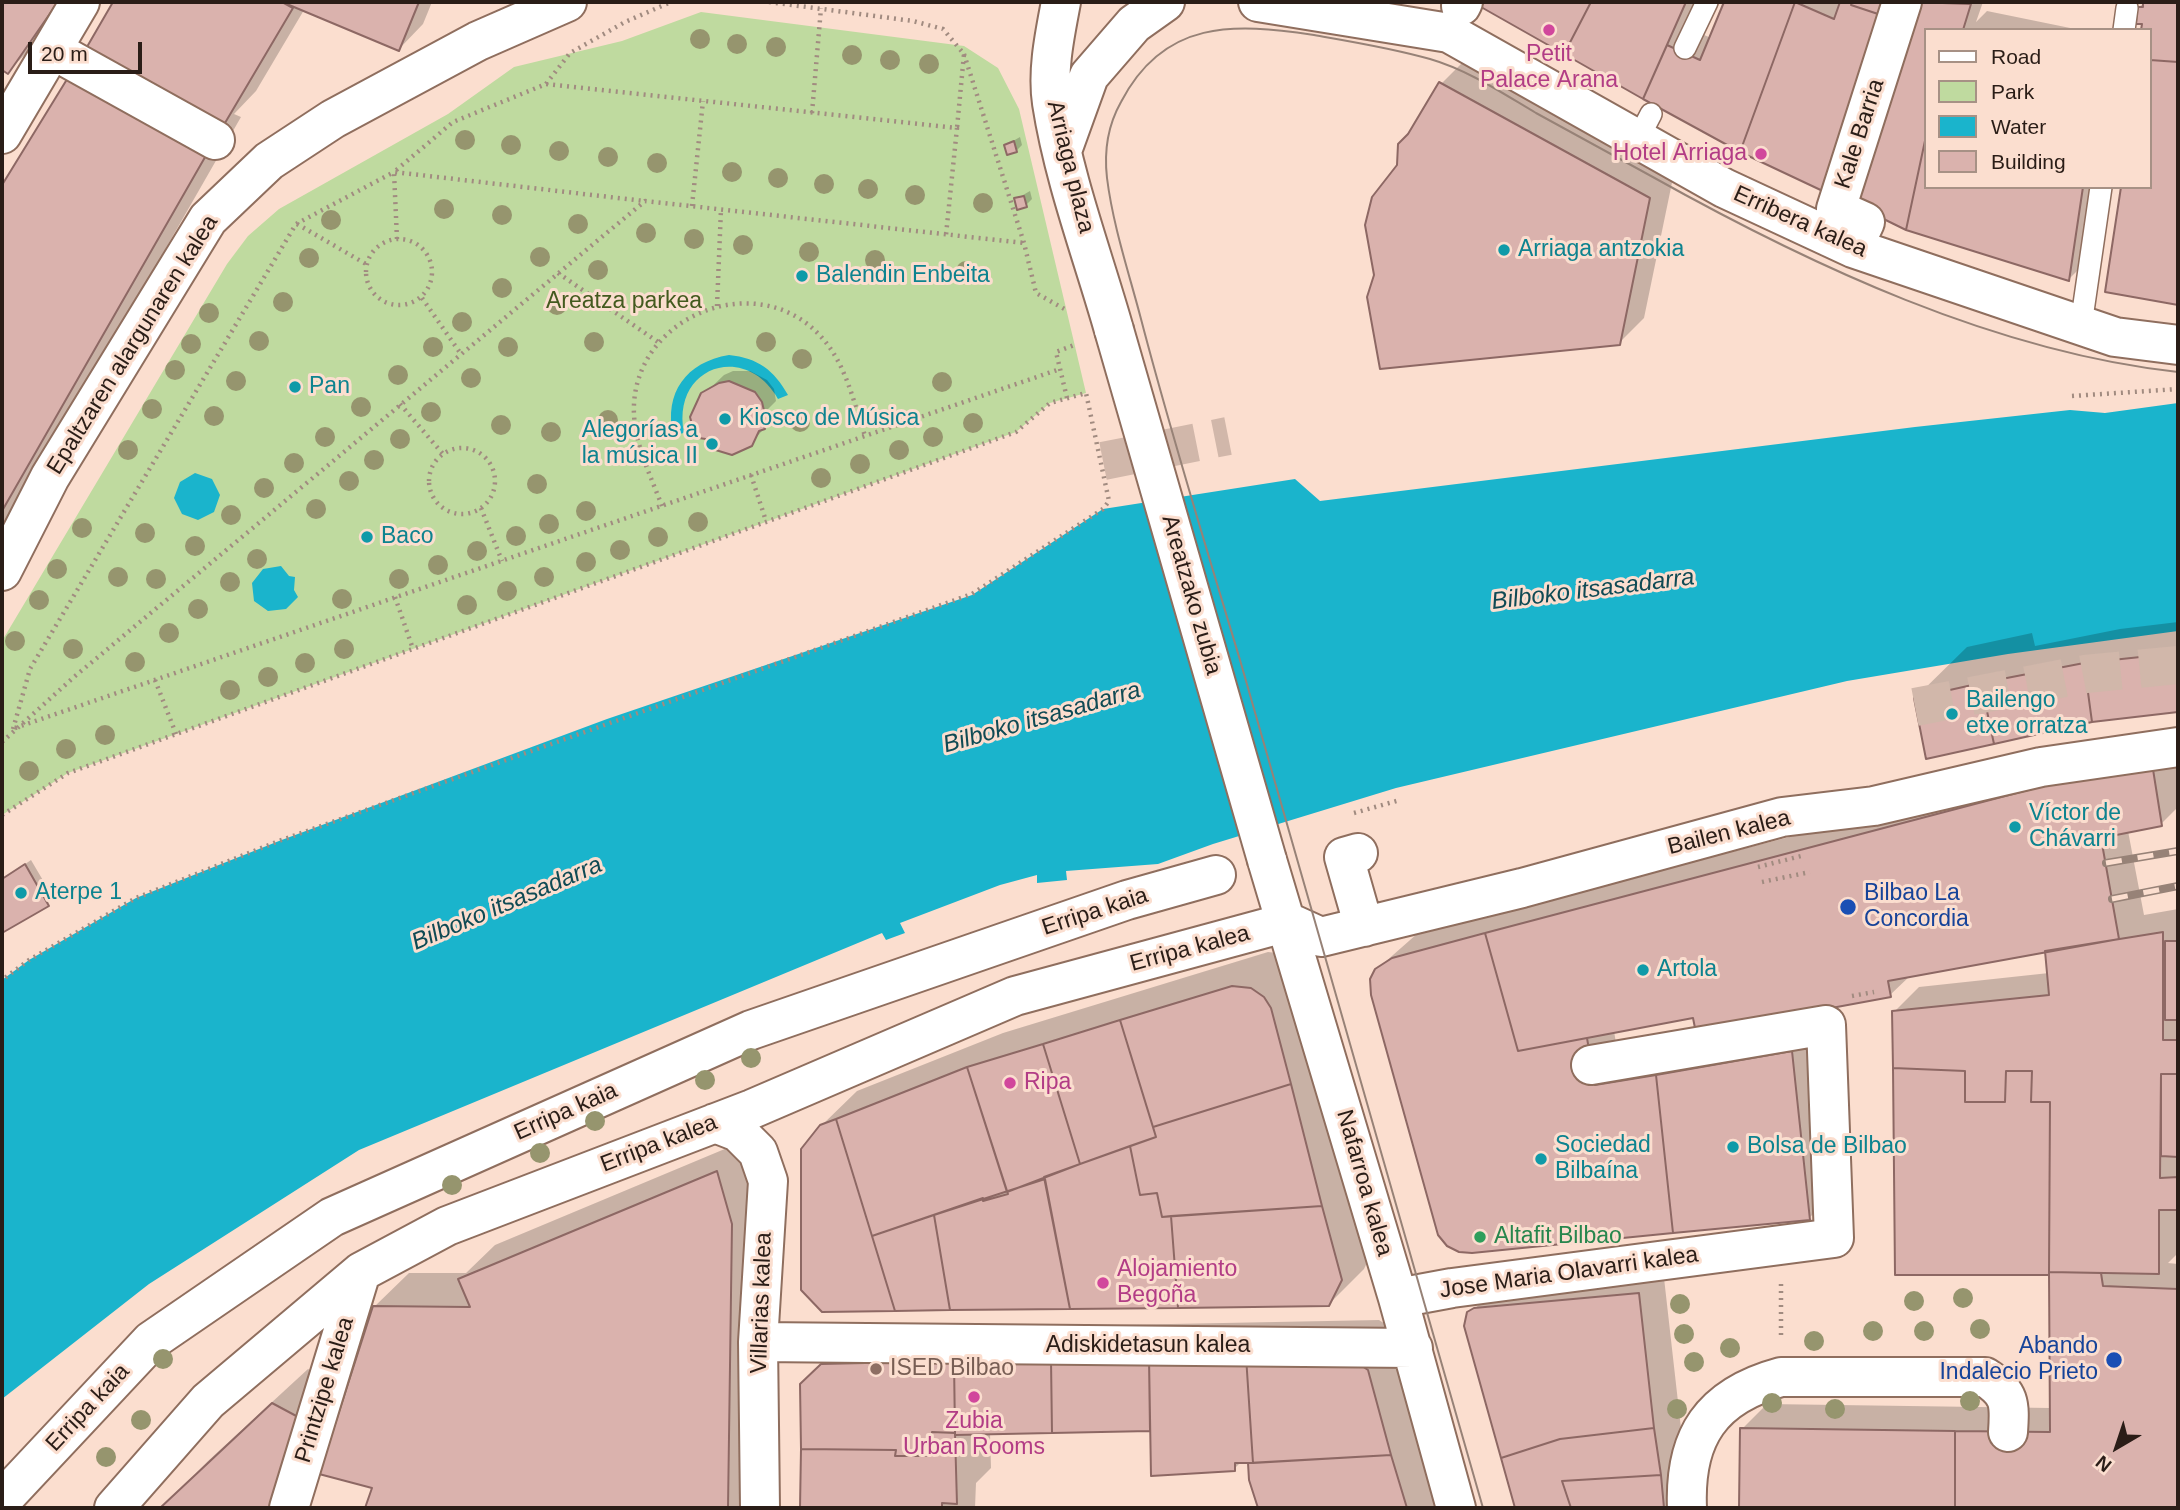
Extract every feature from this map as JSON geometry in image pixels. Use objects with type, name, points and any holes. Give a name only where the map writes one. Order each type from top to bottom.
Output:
[{"type":"street","points":[[2,134],[80,2]]},
{"type":"street","points":[[478,41],[517,2]]},
{"type":"street","points":[[478,41],[567,2]]},
{"type":"street","name":"Arriaga plaza","points":[[1061,2],[1052,47],[1052,101],[1063,148],[1092,335]]},
{"type":"street","points":[[1063,148],[1089,76],[1134,24],[1165,2]]},
{"type":"street","points":[[1258,2],[1458,13]]},
{"type":"street","name":"Kale Barria","points":[[1853,248],[1864,222],[1836,209],[1902,2]]},
{"type":"street","name":"Erribera kalea","points":[[1458,13],[1645,126],[1724,188],[1853,248],[2115,337],[2178,345]]},
{"type":"street","name":"Epaltzaren alargunaren kalea","points":[[2,571],[50,477],[208,219],[269,161],[334,120],[478,41]]},
{"type":"street","points":[[53,50],[215,140]]},
{"type":"street","name":"Areatzako zubia","points":[[1092,335],[1267,860]]},
{"type":"street","name":"Bailen kalea","points":[[1288,922],[1321,937],[1782,817],[1874,806],[2041,767],[2178,747]]},
{"type":"street","points":[[1358,853],[1344,857],[1364,927]]},
{"type":"street","name":"Nafarroa kalea","points":[[1267,860],[1288,922],[1413,1348],[1456,1508]]},
{"type":"street","name":"Erripa kaia","points":[[2,1500],[151,1341],[332,1217],[751,1030],[1127,900],[1216,875]]},
{"type":"street","name":"Erripa kalea","points":[[114,1508],[208,1401],[361,1272],[447,1226],[715,1123],[1015,996],[1288,922]]},
{"type":"street","name":"Jose Maria Olavarri kalea","points":[[1398,1298],[1452,1288],[1834,1238],[1826,1025],[1591,1065]]},
{"type":"street","name":"Villarias kalea","points":[[715,1123],[738,1132],[758,1152],[768,1181],[758,1342],[760,1508]]},
{"type":"street","name":"Printzipe kalea","points":[[289,1508],[361,1272]]},
{"type":"street","name":"Adiskidetasun kalea","points":[[758,1342],[1413,1348]]},
{"type":"street","points":[[1687,1508],[1686,1473],[1698,1432],[1750,1385],[1781,1377],[1985,1377],[2001,1387],[2010,1404],[2008,1432]]},
{"type":"lane","points":[[1685,48],[1707,2]]},
{"type":"lane","points":[[2123,28],[2127,8]]},
{"type":"lane","points":[[2081,325],[2101,189]]},
{"type":"path","points":[[546,84],[570,53],[625,22],[671,2]]},
{"type":"path","points":[[768,2],[913,21],[943,29],[964,54],[1024,243],[1036,293],[1073,314]]},
{"type":"path","points":[[812,113],[821,8]]},
{"type":"path","points":[[946,234],[964,54]]},
{"type":"path","points":[[12,729],[30,669],[296,224],[394,172],[453,122],[546,84],[957,128]]},
{"type":"path","points":[[692,206],[703,101]]},
{"type":"path","points":[[394,172],[1024,243]]},
{"type":"path","points":[[394,172],[397,239]]},
{"type":"path","points":[[2,742],[12,729],[645,201]]},
{"type":"path","points":[[716,306],[721,209]]},
{"type":"path","points":[[296,224],[366,264]]},
{"type":"path","points":[[397,239],[411,241],[422,249],[430,260],[432,274],[422,298],[410,304],[385,303],[369,288],[365,277],[366,264],[373,251],[384,242],[397,239]]},
{"type":"path","points":[[558,273],[658,342]]},
{"type":"path","points":[[422,298],[461,354]]},
{"type":"path","points":[[662,506],[635,428],[637,382],[658,342],[675,325],[716,306],[740,302],[785,311],[823,338],[846,378],[865,436]]},
{"type":"path","points":[[12,729],[1060,369],[1068,398]]},
{"type":"path","points":[[2072,396],[2178,389]]},
{"type":"path","points":[[2,815],[68,773],[1016,432],[1050,403],[1086,393],[1109,501],[1103,509],[972,594],[279,841],[136,898],[29,960],[2,980]]},
{"type":"path","points":[[400,404],[443,454]]},
{"type":"path","points":[[460,447],[474,449],[486,457],[494,469],[496,482],[493,495],[481,508],[460,514],[448,512],[432,496],[429,472],[443,454],[460,447]]},
{"type":"path","points":[[751,475],[766,522]]},
{"type":"path","points":[[481,508],[502,561]]},
{"type":"path","points":[[395,597],[413,649]]},
{"type":"path","points":[[155,680],[176,734]]},
{"type":"path","points":[[1349,814],[1400,800]]},
{"type":"path","points":[[1758,867],[1807,855]]},
{"type":"path","points":[[1762,882],[1810,872]]},
{"type":"path","points":[[1849,996],[1874,992]]},
{"type":"path","points":[[1781,1245],[1781,1377]]},
{"type":"green space","name":"Areatza parkea","points":[[701,12],[964,46],[998,68],[1019,109],[1086,393],[1050,403],[1016,432],[68,773],[2,815],[2,641],[227,264],[248,236],[279,209],[448,114],[514,67],[622,41]]},
{"type":"water","points":[[729,355],[757,362],[771,372],[788,395],[778,399],[764,381],[748,371],[730,367],[714,370],[699,378],[689,392],[683,410],[684,433],[673,435],[672,406],[681,382],[701,365]]},
{"type":"water","name":"Bilboko itsasadarra","points":[[2178,403],[2178,631],[2008,654],[1847,681],[1396,788],[1213,844],[1158,864],[1066,871],[1067,880],[1037,883],[1037,875],[1000,885],[900,923],[905,933],[886,940],[882,933],[359,1150],[149,1284],[2,1399],[2,980],[29,960],[136,898],[279,841],[607,719],[972,595],[1103,509],[1295,479],[1320,501],[1915,427],[2070,410],[2105,413]]},
{"type":"water","points":[[195,473],[212,479],[220,495],[214,512],[198,520],[182,514],[174,498],[180,482]]},
{"type":"water","points":[[281,566],[289,576],[295,577],[294,590],[298,597],[286,609],[268,611],[254,601],[252,583],[263,569]]},
{"type":"building","points":[[2,2],[58,2],[8,74],[2,70]]},
{"type":"building","points":[[113,2],[282,2],[293,8],[222,128],[84,52]]},
{"type":"building","points":[[282,2],[419,2],[399,51]]},
{"type":"building","name":"Petit Palace Arana","points":[[1484,2],[1591,2],[1564,54],[1481,7]]},
{"type":"building","points":[[1591,2],[1686,2],[1643,99],[1564,54]]},
{"type":"building","points":[[1724,2],[1795,2],[1740,152],[1643,99],[1667,45],[1700,60]]},
{"type":"building","points":[[1795,2],[1834,19],[1840,2],[1852,2],[1851,5],[1884,16],[1827,193],[1740,152]]},
{"type":"building","points":[[1852,2],[1889,2],[1884,16],[1851,5]]},
{"type":"building","points":[[1914,2],[1971,4],[1964,28],[1924,28],[1924,145],[1906,230],[1849,202]]},
{"type":"building","points":[[2143,2],[2178,2],[2178,62],[2152,60],[2152,28],[2141,28],[2142,24],[2136,24],[2137,7],[2143,7]]},
{"type":"building","points":[[2152,60],[2178,62],[2178,305],[2105,292],[2121,189],[2152,189]]},
{"type":"building","points":[[69,76],[208,152],[2,511],[2,185]]},
{"type":"building","name":"Arriaga antzokia","points":[[1439,82],[1650,198],[1620,345],[1380,369],[1367,297],[1374,275],[1365,225],[1372,197],[1397,165],[1398,144],[1408,134]]},
{"type":"building","points":[[1014,141],[1017,152],[1007,155],[1004,145]]},
{"type":"building","points":[[1924,145],[1924,189],[2083,189],[2069,281],[1906,230]]},
{"type":"building","points":[[1024,196],[1027,207],[1017,210],[1014,198]]},
{"type":"building","name":"Kiosco de Música","points":[[729,381],[755,392],[762,402],[765,415],[756,424],[762,422],[765,429],[759,431],[752,446],[732,455],[709,448],[707,442],[712,440],[699,438],[694,432],[690,417],[701,393],[719,383]]},
{"type":"building","points":[[2178,653],[2178,712],[2092,722],[2084,663]]},
{"type":"building","points":[[2084,663],[2092,722],[1994,744],[1981,683]]},
{"type":"building","name":"Bailengo etxe orratza","points":[[1981,683],[1994,744],[1926,759],[1914,698]]},
{"type":"building","name":"Bilbao La Concordia","points":[[2152,763],[2162,826],[2101,838],[2119,939],[1888,981],[1891,997],[1696,1033],[1693,1018],[1518,1051],[1485,933],[2085,775]]},
{"type":"building","name":"Aterpe 1","points":[[25,864],[49,906],[2,933],[2,879]]},
{"type":"building","points":[[2163,932],[2163,1040],[2178,1040],[2178,1074],[2161,1074],[2160,1178],[2178,1177],[2178,1210],[2159,1210],[2159,1274],[2049,1272],[2050,1102],[2031,1102],[2032,1071],[2006,1071],[2005,1102],[1965,1102],[1965,1071],[1893,1068],[1892,1011],[2049,995],[2045,951]]},
{"type":"building","name":"Sociedad Bilbaína","points":[[1485,933],[1518,1051],[1587,1038],[1595,1085],[1656,1075],[1673,1233],[1472,1253],[1459,1252],[1447,1246],[1438,1235],[1371,995],[1370,979],[1375,969],[1392,958]]},
{"type":"building","points":[[2165,941],[2178,941],[2178,1020],[2165,1020]]},
{"type":"building","points":[[1232,986],[1251,988],[1264,997],[1271,1008],[1291,1084],[1153,1127],[1120,1020]]},
{"type":"building","points":[[1120,1020],[1156,1137],[1080,1164],[1043,1044]]},
{"type":"building","points":[[1043,1044],[1080,1164],[1007,1192],[967,1067]]},
{"type":"building","name":"Bolsa de Bilbao","points":[[1792,1051],[1810,1220],[1673,1233],[1656,1075]]},
{"type":"building","points":[[967,1067],[1008,1194],[983,1201],[983,1198],[872,1236],[836,1119]]},
{"type":"building","points":[[1893,1068],[1965,1071],[1965,1102],[2005,1102],[2006,1071],[2032,1071],[2031,1102],[2050,1102],[2049,1275],[1895,1275]]},
{"type":"building","points":[[2161,1074],[2178,1074],[2178,1157],[2161,1156]]},
{"type":"building","points":[[1291,1084],[1322,1206],[1162,1217],[1157,1193],[1140,1195],[1130,1146],[1156,1137],[1153,1127]]},
{"type":"building","points":[[836,1119],[895,1311],[822,1312],[801,1290],[801,1149],[820,1125]]},
{"type":"building","points":[[1130,1146],[1140,1195],[1157,1193],[1162,1217],[1171,1216],[1178,1308],[1070,1309],[1044,1177]]},
{"type":"building","points":[[717,1171],[732,1224],[728,1508],[365,1508],[372,1488],[319,1474],[373,1306],[470,1307],[458,1279]]},
{"type":"building","points":[[1045,1179],[1070,1309],[950,1310],[934,1215]]},
{"type":"building","points":[[1322,1206],[1342,1280],[1329,1306],[1178,1308],[1171,1216]]},
{"type":"building","points":[[934,1215],[950,1310],[895,1311],[872,1236]]},
{"type":"building","name":"Abando Indalecio Prieto","points":[[2049,1272],[2101,1273],[2103,1286],[2178,1289],[2178,1508],[1955,1508],[1955,1431],[2050,1432]]},
{"type":"building","points":[[1639,1293],[1654,1428],[1560,1439],[1501,1458],[1464,1326],[1467,1312],[1474,1308]]},
{"type":"building","points":[[1344,1354],[1368,1370],[1391,1455],[1253,1463],[1246,1356]]},
{"type":"building","points":[[1246,1356],[1253,1463],[1235,1463],[1235,1471],[1151,1476],[1149,1358]]},
{"type":"building","points":[[1149,1358],[1150,1431],[1052,1433],[1051,1360]]},
{"type":"building","points":[[1051,1360],[1052,1433],[955,1435],[954,1361]]},
{"type":"building","points":[[954,1361],[955,1433],[932,1432],[932,1456],[895,1456],[896,1450],[801,1449],[800,1384],[821,1364]]},
{"type":"building","points":[[272,1403],[300,1418],[271,1508],[160,1508]]},
{"type":"building","points":[[1654,1428],[1661,1475],[1562,1481],[1571,1508],[1515,1508],[1501,1458],[1560,1439]]},
{"type":"building","points":[[1740,1428],[1955,1431],[1955,1508],[1739,1508]]},
{"type":"building","points":[[932,1432],[955,1433],[957,1504],[942,1503],[942,1508],[800,1508],[801,1449],[896,1450],[895,1456],[932,1456]]},
{"type":"building","points":[[1391,1455],[1407,1508],[1258,1508],[1249,1480],[1248,1463]]},
{"type":"building","points":[[1661,1475],[1664,1508],[1571,1508],[1562,1481]]},
{"type":"tunnel","points":[[1103,461],[1228,436]]},
{"type":"tunnel","points":[[1915,707],[2086,674],[2178,665]]},
{"type":"tram line","points":[[1483,1508],[1122,249],[1113,214],[1106,158],[1110,129],[1121,102],[1138,75],[1158,55],[1180,41],[1229,29],[1314,35],[1416,55],[1471,76],[1712,209],[1839,272],[1906,300],[1973,325],[2041,345],[2109,361],[2178,372]]},
{"type":"railway","points":[[2106,863],[2178,851]]},
{"type":"railway","points":[[2112,899],[2178,886]]},
{"type":"place","name":"Petit Palace Arana","points":[[1549,30]]},
{"type":"place","name":"Hotel Arriaga","points":[[1761,154]]},
{"type":"place","name":"Arriaga antzokia","points":[[1504,250]]},
{"type":"place","name":"Balendin Enbeita","points":[[802,276]]},
{"type":"place","name":"Pan","points":[[295,387]]},
{"type":"place","name":"Kiosco de Música","points":[[725,419]]},
{"type":"place","name":"Alegorías a la música II","points":[[712,444]]},
{"type":"place","name":"Baco","points":[[367,537]]},
{"type":"place","name":"Bailengo etxe orratza","points":[[1952,714]]},
{"type":"place","name":"Víctor de Chávarri","points":[[2015,827]]},
{"type":"place","name":"Aterpe 1","points":[[21,893]]},
{"type":"place","name":"Bilbao La Concordia","points":[[1848,907]]},
{"type":"place","name":"Artola","points":[[1643,970]]},
{"type":"place","name":"Ripa","points":[[1010,1083]]},
{"type":"place","name":"Bolsa de Bilbao","points":[[1733,1147]]},
{"type":"place","name":"Sociedad Bilbaína","points":[[1541,1159]]},
{"type":"place","name":"Altafit Bilbao","points":[[1480,1237]]},
{"type":"place","name":"Alojamiento Begoña","points":[[1103,1283]]},
{"type":"place","name":"Abando Indalecio Prieto","points":[[2114,1360]]},
{"type":"place","name":"ISED Bilbao","points":[[876,1369]]},
{"type":"place","name":"Zubia Urban Rooms","points":[[974,1397]]}]
